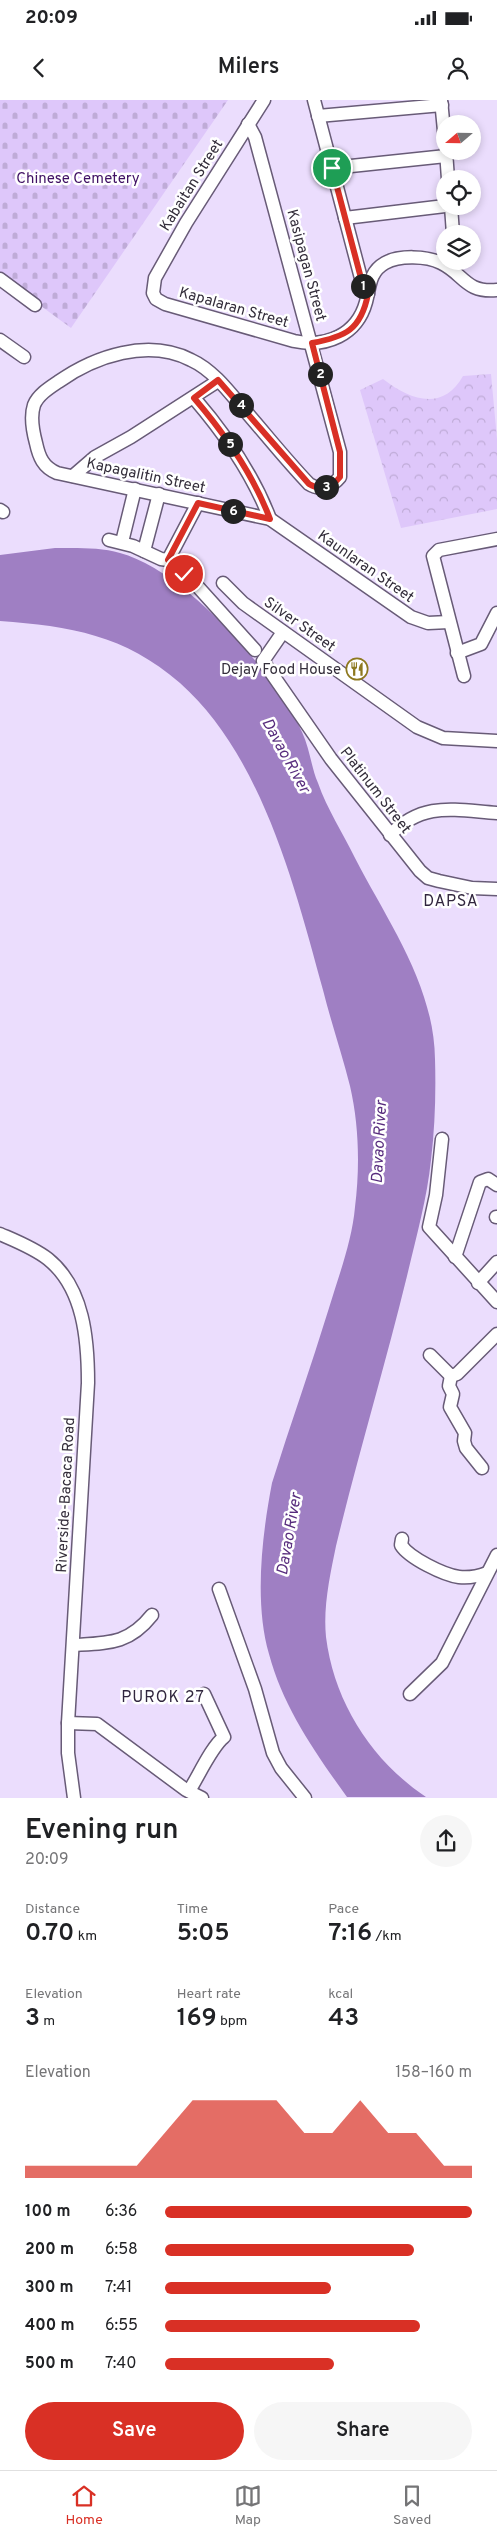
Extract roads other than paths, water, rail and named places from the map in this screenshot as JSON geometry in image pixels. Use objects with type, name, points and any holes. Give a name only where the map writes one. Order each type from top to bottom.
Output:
[{"type":"street","name":"Kabaitan Street","points":[[152,290],[155,278],[186,223],[264,100]]},
{"type":"street","points":[[314,100],[363,286],[368,294]]},
{"type":"street","points":[[318,116],[442,102],[443,115]]},
{"type":"street","name":"Kasipagan Street","points":[[73,476],[57,472],[44,465],[38,453],[33,432],[33,408],[36,401],[65,377],[112,355],[143,351],[184,356],[201,366],[218,380],[309,484],[320,488],[332,485],[340,477],[341,462],[312,343],[255,137],[248,124]]},
{"type":"street","points":[[332,168],[436,155]]},
{"type":"street","points":[[345,218],[436,207]]},
{"type":"street","name":"Kapalaran Street","points":[[152,290],[156,299],[165,304],[294,341],[312,343],[339,338],[349,331],[359,319],[370,283],[377,269],[396,259],[442,263],[456,275],[478,289],[497,290]]},
{"type":"street","points":[[456,270],[456,275]]},
{"type":"street","points":[[0,279],[35,305]]},
{"type":"street","points":[[0,340],[24,356]]},
{"type":"street","points":[[73,476],[95,458],[131,438],[194,398],[218,380]]},
{"type":"street","points":[[194,398],[212,419],[239,458],[270,519]]},
{"type":"street","name":"Kapagalitin Street","points":[[73,476],[270,519]]},
{"type":"street","points":[[135,489],[115,541],[160,559],[168,560],[199,588],[255,650]]},
{"type":"street","points":[[144,551],[159,494]]},
{"type":"street","points":[[168,560],[198,503]]},
{"type":"street","name":"Kaunlaran Street","points":[[270,519],[411,617],[428,623],[449,622]]},
{"type":"street","points":[[464,676],[433,559],[434,553],[439,550],[497,539]]},
{"type":"street","name":"Silver Street","points":[[223,583],[236,598],[426,732],[452,739],[497,741]]},
{"type":"street","points":[[457,653],[481,644],[497,614]]},
{"type":"street","name":"Platinum Street","points":[[283,632],[263,661],[330,759],[390,836],[428,878],[456,885],[497,889]]},
{"type":"street","points":[[390,836],[411,817],[429,811],[443,809],[497,813]]},
{"type":"street","points":[[442,1139],[436,1195],[428,1224],[431,1230],[478,1283],[496,1300]]},
{"type":"street","points":[[455,1257],[480,1182],[488,1179],[497,1185]]},
{"type":"street","name":"Riverside-Bacaca Road","points":[[0,1234],[36,1251],[56,1266],[73,1289],[82,1317],[87,1352],[88,1383],[68,1723],[68,1753],[74,1798]]},
{"type":"street","points":[[478,1283],[497,1262]]},
{"type":"street","points":[[451,1376],[456,1374],[497,1334]]},
{"type":"street","points":[[430,1355],[451,1376]]},
{"type":"street","points":[[451,1376],[449,1386],[453,1394],[450,1407],[465,1433],[464,1441],[466,1448],[482,1468]]},
{"type":"street","points":[[402,1539],[401,1545],[404,1549],[425,1564],[459,1577],[487,1573]]},
{"type":"street","points":[[410,1694],[442,1663],[497,1555]]},
{"type":"street","points":[[219,1589],[255,1689],[273,1752],[281,1768],[304,1798]]},
{"type":"street","points":[[74,1645],[122,1640],[142,1627],[152,1614]]},
{"type":"street","points":[[189,1791],[206,1765],[217,1742],[224,1737],[204,1694]]},
{"type":"street","points":[[68,1723],[97,1724],[189,1791],[202,1798]]},
{"type":"water","name":"Davao River","points":[[55,548],[104,550],[120,553],[145,563],[172,580],[199,602],[250,654],[289,708],[302,732],[326,802],[395,930],[418,980],[427,1005],[433,1032],[435,1110],[427,1189],[399,1310],[336,1546],[325,1614],[330,1661],[347,1707],[373,1748],[389,1766],[426,1797],[347,1797],[312,1747],[292,1711],[275,1674],[264,1634],[261,1569],[265,1524],[272,1483],[345,1258],[353,1220],[358,1177],[357,1131],[350,1086],[300,909],[272,825],[254,785],[233,747],[209,713],[180,683],[139,654],[96,636],[50,626],[0,621],[0,555]]},
{"type":"place","name":"Dejay Food House","points":[[357,669]]},
{"type":"district","name":"DAPSA","points":[[451,900]]},
{"type":"district","name":"PUROK 27","points":[[163,1696]]},
{"type":"park label","name":"Chinese Cemetery","points":[[78,178]]}]
